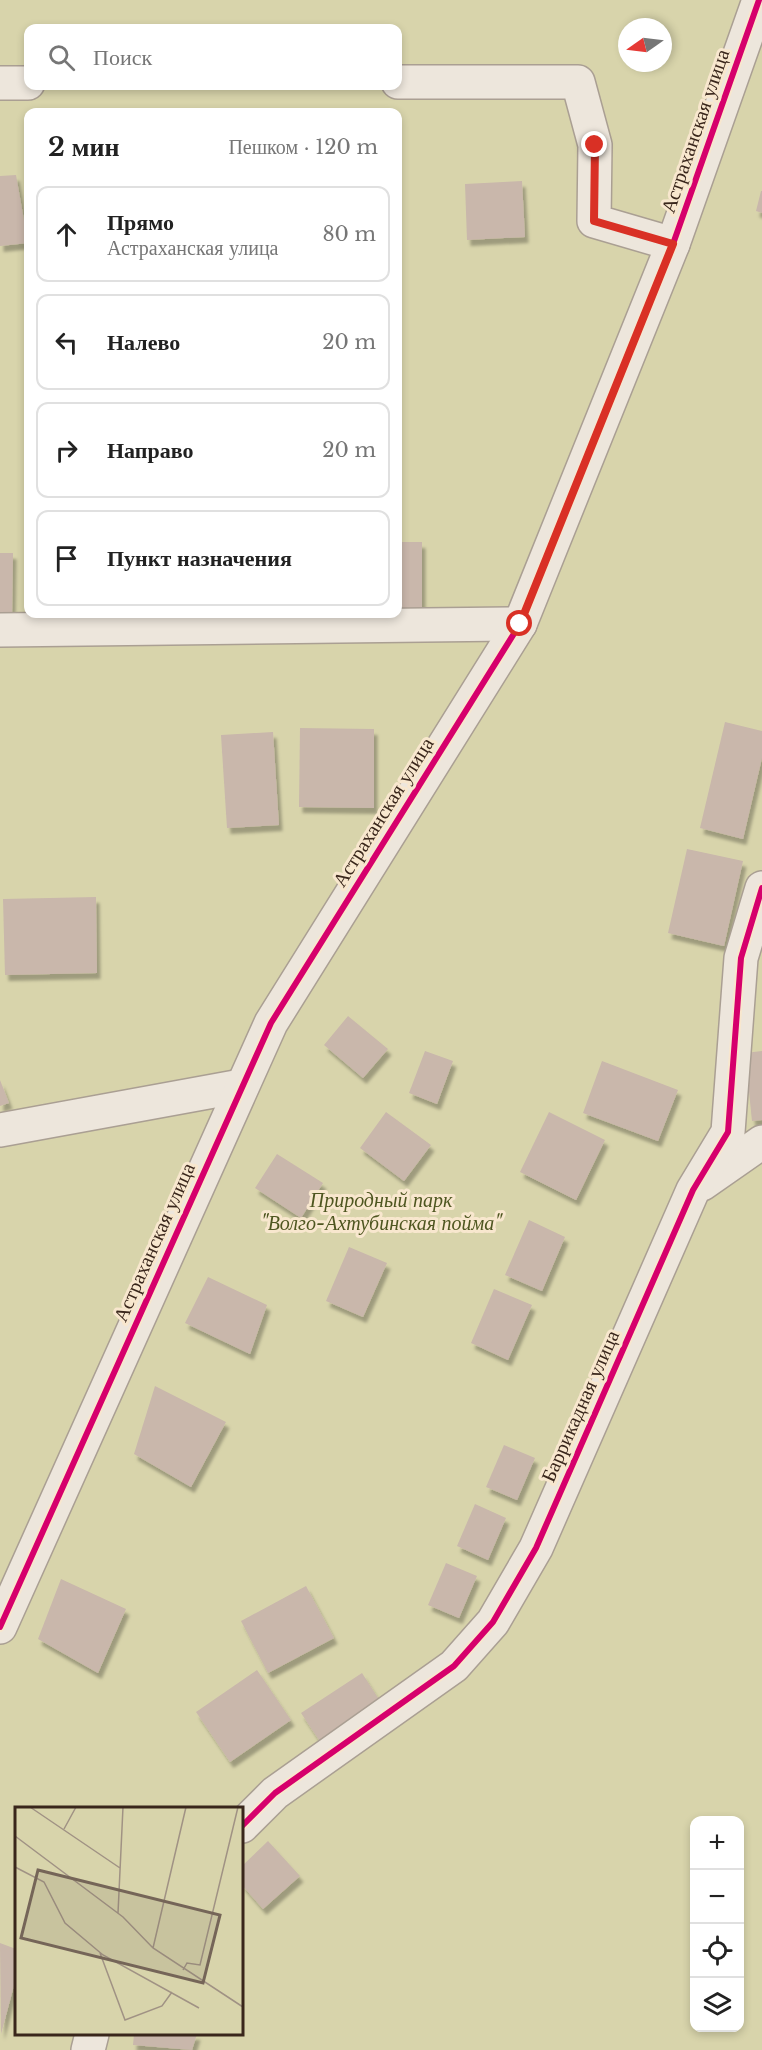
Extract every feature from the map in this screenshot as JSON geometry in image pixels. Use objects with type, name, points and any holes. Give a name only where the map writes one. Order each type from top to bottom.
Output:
[{"type":"street","name":"Астраханская улица","points":[[0,1627],[271,1023],[520,624],[673,244],[759,0]]},
{"type":"street","points":[[402,82],[578,82],[595,145],[594,221],[673,244]]},
{"type":"street","points":[[0,83],[24,83]]},
{"type":"street","points":[[0,630],[520,624]]},
{"type":"street","name":"Баррикадная улица","points":[[243,1825],[275,1793],[454,1666],[493,1622],[536,1548],[693,1190],[728,1132],[741,958],[762,888]]},
{"type":"street","points":[[0,1130],[241,1086]]},
{"type":"street","points":[[693,1190],[762,1142]]},
{"type":"street","points":[[88,2050],[92,2035]]},
{"type":"green space","name":"Природный парк \"Волго-Ахтубинская пойма\"","points":[[0,0],[762,0],[762,2050],[0,2050]]},
{"type":"building","points":[[16,175],[24,220],[24,243],[0,246],[0,176]]},
{"type":"building","points":[[522,181],[525,237],[467,240],[465,184]]},
{"type":"building","points":[[762,191],[762,213],[756,211]]},
{"type":"building","points":[[402,542],[422,542],[422,612],[402,612]]},
{"type":"building","points":[[0,553],[13,553],[12,619],[0,619]]},
{"type":"building","points":[[725,722],[762,731],[762,758],[743,839],[700,828]]},
{"type":"building","points":[[300,728],[374,729],[374,808],[299,807]]},
{"type":"building","points":[[273,732],[279,825],[227,828],[221,735]]},
{"type":"building","points":[[687,849],[743,861],[724,946],[668,933]]},
{"type":"building","points":[[96,897],[97,973],[5,975],[3,899]]},
{"type":"building","points":[[348,1016],[388,1049],[363,1078],[324,1045]]},
{"type":"building","points":[[425,1051],[453,1061],[437,1104],[409,1093]]},
{"type":"building","points":[[762,1051],[762,1120],[752,1121],[745,1053]]},
{"type":"building","points":[[602,1061],[678,1090],[658,1141],[583,1113]]},
{"type":"building","points":[[0,1080],[9,1103],[0,1106]]},
{"type":"building","points":[[386,1112],[431,1145],[404,1181],[360,1148]]},
{"type":"building","points":[[549,1112],[605,1140],[576,1200],[520,1172]]},
{"type":"building","points":[[277,1154],[323,1183],[301,1218],[255,1188]]},
{"type":"building","points":[[529,1220],[565,1237],[542,1291],[505,1275]]},
{"type":"building","points":[[349,1247],[387,1263],[363,1317],[326,1301]]},
{"type":"building","points":[[208,1277],[267,1305],[250,1354],[185,1323]]},
{"type":"building","points":[[494,1289],[532,1305],[508,1360],[471,1343]]},
{"type":"building","points":[[155,1386],[226,1422],[191,1487],[134,1454]]},
{"type":"building","points":[[504,1445],[535,1458],[517,1500],[486,1487]]},
{"type":"building","points":[[475,1504],[506,1518],[488,1560],[457,1546]]},
{"type":"building","points":[[446,1563],[477,1576],[459,1618],[428,1605]]},
{"type":"building","points":[[61,1579],[126,1609],[98,1673],[38,1639]]},
{"type":"building","points":[[306,1586],[334,1638],[268,1673],[241,1621]]},
{"type":"building","points":[[257,1670],[291,1720],[230,1762],[196,1712]]},
{"type":"building","points":[[362,1673],[380,1701],[319,1740],[301,1713]]},
{"type":"building","points":[[268,1841],[300,1876],[263,1909],[243,1886],[243,1865]]},
{"type":"building","points":[[0,1943],[15,1949],[15,1982],[1,2034]]},
{"type":"building","points":[[134,2035],[197,2035],[192,2050],[133,2045]]},
{"type":"cycle path","points":[[0,1627],[271,1023],[520,624],[673,244],[759,0]]},
{"type":"cycle path","points":[[243,1825],[275,1793],[454,1666],[493,1622],[536,1548],[693,1190],[728,1132],[741,958],[762,888]]},
{"type":"route","points":[[520,624],[673,244],[594,221],[595,145]]}]
